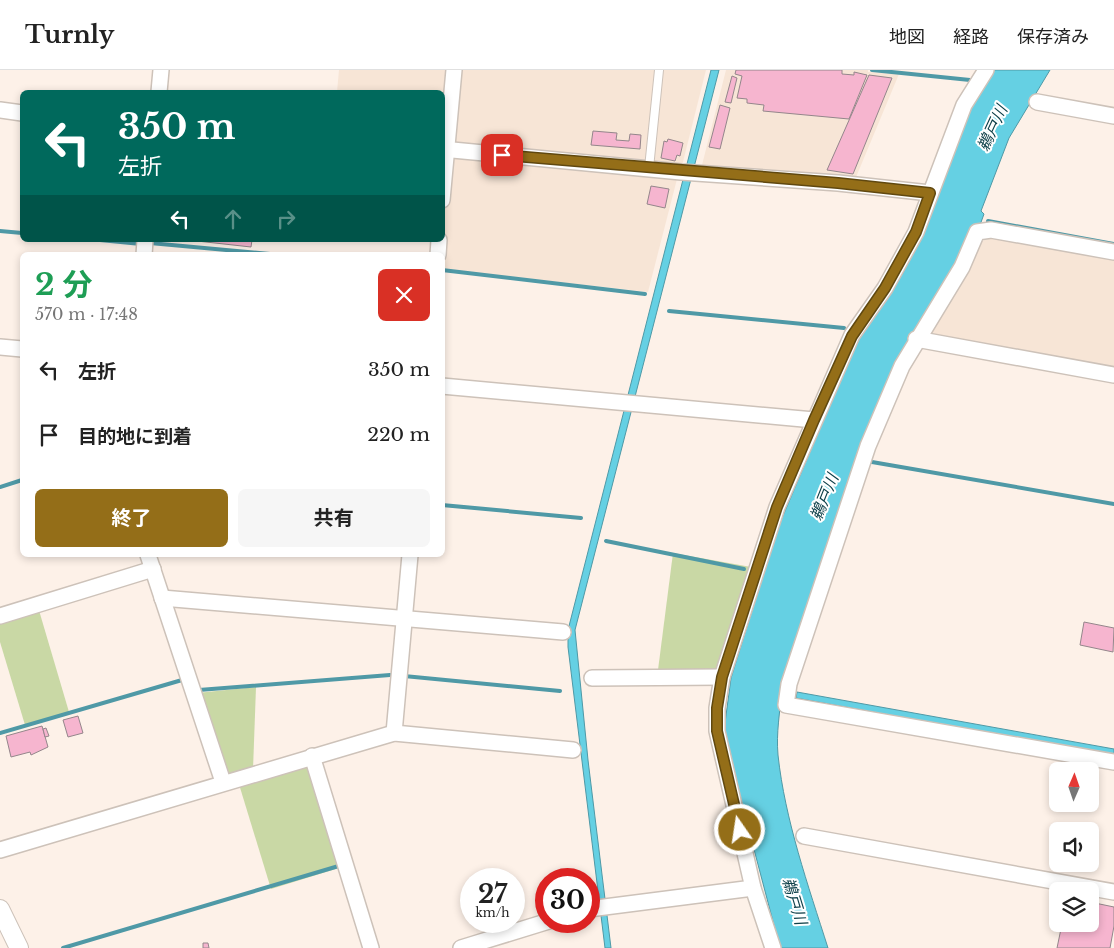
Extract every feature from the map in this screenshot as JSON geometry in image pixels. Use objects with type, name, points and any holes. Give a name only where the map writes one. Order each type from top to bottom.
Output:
[{"type":"street","points":[[159,90],[161,70]]},
{"type":"street","points":[[454,70],[445,149],[688,172],[838,183],[930,193]]},
{"type":"street","points":[[773,948],[753,888],[717,731],[717,708],[722,677],[777,507],[814,420],[852,336],[885,288],[916,232],[964,105],[986,70]]},
{"type":"street","points":[[1037,102],[1114,116]]},
{"type":"street","points":[[0,110],[20,112]]},
{"type":"street","points":[[1114,252],[991,230],[977,232],[962,267],[916,340],[902,366],[868,446],[789,684],[786,705],[1114,762]]},
{"type":"street","points":[[916,340],[1114,375]]},
{"type":"street","points":[[0,347],[20,349]]},
{"type":"street","points":[[445,386],[814,420]]},
{"type":"street","points":[[394,733],[410,557]]},
{"type":"street","points":[[0,616],[151,562],[223,782]]},
{"type":"street","points":[[162,598],[563,632]]},
{"type":"street","points":[[592,678],[722,677]]},
{"type":"street","points":[[0,850],[223,782],[394,733],[573,750]]},
{"type":"street","points":[[312,756],[371,948]]},
{"type":"street","points":[[804,836],[1114,892]]},
{"type":"street","points":[[600,908],[753,888]]},
{"type":"street","points":[[0,909],[19,948]]},
{"type":"street","points":[[461,948],[535,925]]},
{"type":"lane","points":[[649,168],[659,70]]},
{"type":"shaded area","points":[[339,70],[447,70],[445,102],[445,90],[337,90]]},
{"type":"shaded area","points":[[460,70],[706,70],[682,166],[457,146],[453,141]]},
{"type":"shaded area","points":[[726,70],[868,70],[868,72],[899,74],[854,182],[701,169]]},
{"type":"shaded area","points":[[453,156],[677,179],[648,292],[445,269],[443,242],[445,242],[448,160]]},
{"type":"shaded area","points":[[997,236],[1114,257],[1114,371],[933,338],[931,329],[982,241]]},
{"type":"green space","points":[[673,553],[751,567],[717,669],[658,670]]},
{"type":"green space","points":[[38,607],[69,712],[25,725],[0,642],[0,618]]},
{"type":"green space","points":[[256,687],[253,770],[226,777],[197,693]]},
{"type":"green space","points":[[307,761],[339,868],[271,889],[238,781]]},
{"type":"water","points":[[711,70],[719,70],[575,630],[588,760],[611,948],[605,948],[600,907],[600,868],[595,868],[568,647],[568,630]]},
{"type":"water","name":"鵜戸川","points":[[991,70],[1050,70],[1009,138],[981,211],[984,214],[980,225],[919,328],[782,690],[778,722],[778,755],[781,779],[798,852],[828,948],[780,948],[726,743],[725,723],[731,678],[777,530],[861,331],[903,273],[921,233],[963,119]]},
{"type":"water","points":[[797,692],[1114,749],[1114,756],[796,698]]},
{"type":"building","points":[[736,70],[842,70],[842,74],[854,75],[854,72],[867,75],[849,119],[763,111],[764,105],[747,103],[747,99],[737,98],[742,76],[735,74]]},
{"type":"building","points":[[869,75],[892,78],[853,174],[827,170]]},
{"type":"building","points":[[732,76],[737,78],[731,103],[725,102]]},
{"type":"building","points":[[720,105],[730,108],[720,149],[709,147]]},
{"type":"building","points":[[593,131],[617,133],[616,140],[629,141],[630,134],[641,135],[640,149],[591,145]]},
{"type":"building","points":[[668,139],[683,143],[680,156],[677,155],[675,161],[661,158],[664,141],[667,142]]},
{"type":"building","points":[[651,186],[669,189],[665,208],[647,204]]},
{"type":"building","points":[[206,242],[252,242],[251,247]]},
{"type":"building","points":[[1084,622],[1114,628],[1113,652],[1080,645]]},
{"type":"building","points":[[78,716],[83,733],[68,737],[63,720]]},
{"type":"building","points":[[42,726],[48,747],[31,755],[30,752],[11,757],[6,736]]},
{"type":"building","points":[[46,728],[49,736],[45,737],[43,729]]},
{"type":"building","points":[[1099,904],[1114,907],[1114,926],[1110,948],[1057,948],[1060,932],[1099,932]]},
{"type":"building","points":[[203,943],[208,943],[209,948],[203,948]]},
{"type":"waterway","points":[[872,70],[970,80]]},
{"type":"waterway","points":[[988,221],[1114,244]]},
{"type":"waterway","points":[[0,231],[20,233]]},
{"type":"waterway","points":[[120,242],[141,244]]},
{"type":"waterway","points":[[150,243],[248,252]]},
{"type":"waterway","points":[[445,270],[645,294]]},
{"type":"waterway","points":[[669,311],[844,328]]},
{"type":"waterway","points":[[872,462],[1114,504]]},
{"type":"waterway","points":[[0,487],[20,481]]},
{"type":"waterway","points":[[445,505],[581,518]]},
{"type":"waterway","points":[[606,541],[744,569]]},
{"type":"waterway","points":[[199,690],[390,675]]},
{"type":"waterway","points":[[404,676],[560,691]]},
{"type":"waterway","points":[[0,733],[182,680]]},
{"type":"waterway","points":[[63,948],[342,865]]},
{"type":"route","points":[[502,155],[681,172],[838,183],[930,193],[916,232],[885,288],[852,336],[814,420],[777,507],[732,641],[722,677],[717,708],[717,731],[740,830]]}]
